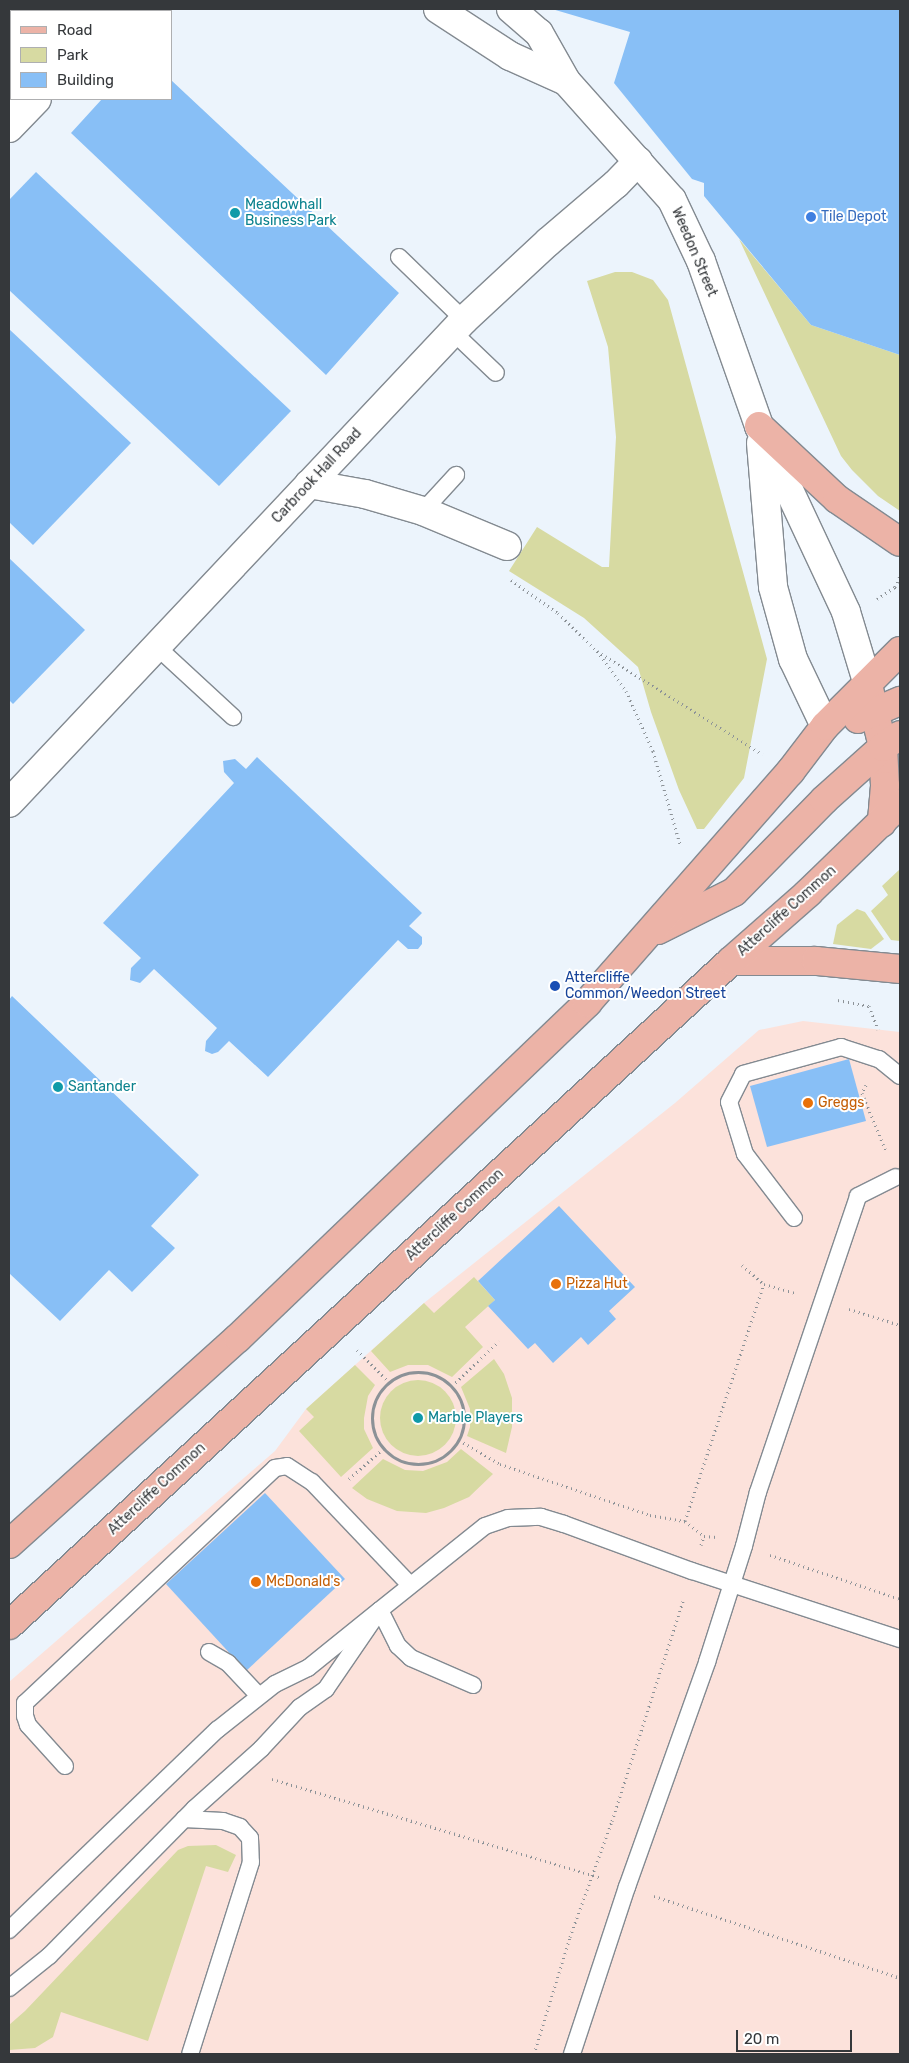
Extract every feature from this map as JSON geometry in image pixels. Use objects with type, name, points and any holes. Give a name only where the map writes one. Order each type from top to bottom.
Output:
[{"type":"main road","points":[[759,426],[837,499],[900,542]]},
{"type":"main road","points":[[9,1544],[238,1338],[587,1003],[790,772],[825,726],[900,651]]},
{"type":"main road","points":[[868,685],[875,714],[892,741],[885,786],[891,814]]},
{"type":"main road","points":[[825,726],[846,723],[875,714],[900,701]]},
{"type":"main road","points":[[646,937],[734,892],[811,813],[892,741]]},
{"type":"main road","name":"Attercliffe Common","points":[[9,1624],[731,960],[808,893],[891,814]]},
{"type":"main road","points":[[731,960],[816,960],[900,969]]},
{"type":"street","name":"Weedon Street","points":[[438,9],[510,56],[566,81]]},
{"type":"street","name":"Weedon Street","points":[[511,9],[539,33],[566,81],[672,200],[701,261],[759,426],[846,612],[868,685]]},
{"type":"street","name":"Carbrook Hall Road","points":[[9,804],[459,326],[616,184],[638,160]]},
{"type":"street","name":"Weedon Street","points":[[759,426],[773,587],[793,659],[825,726]]},
{"type":"street","points":[[309,484],[366,494],[423,511],[507,546]]},
{"type":"lane","points":[[400,257],[496,373]]},
{"type":"lane","points":[[423,511],[456,476]]},
{"type":"lane","points":[[156,646],[233,717]]},
{"type":"lane","points":[[794,1218],[745,1154],[729,1102],[743,1074],[841,1046],[879,1060],[900,1076]]},
{"type":"lane","points":[[572,2054],[627,1887],[707,1662],[744,1546],[758,1492],[858,1196],[896,1176]]},
{"type":"lane","points":[[65,1766],[28,1725],[25,1716],[25,1703],[275,1468],[287,1466],[312,1482],[410,1585]]},
{"type":"lane","points":[[9,1930],[217,1730],[275,1684],[308,1668],[485,1526],[508,1518],[541,1517],[564,1524],[692,1571],[900,1639]]},
{"type":"lane","points":[[380,1610],[398,1646],[412,1658],[472,1686]]},
{"type":"lane","points":[[9,1988],[49,1956],[184,1819],[247,1762],[300,1707],[326,1689],[380,1610]]},
{"type":"lane","points":[[209,1652],[228,1663],[259,1696]]},
{"type":"lane","points":[[184,1819],[223,1821],[240,1827],[250,1838],[251,1862],[190,2054]]},
{"type":"path","points":[[507,546],[493,570],[558,613],[597,651],[626,692],[653,751],[676,823],[683,855],[700,874]]},
{"type":"path","points":[[895,587],[900,588]]},
{"type":"path","points":[[597,651],[790,772]]},
{"type":"path","points":[[742,1265],[764,1284],[900,1325]]},
{"type":"path","points":[[686,1520],[764,1284]]},
{"type":"path","points":[[334,1326],[388,1382]]},
{"type":"path","points":[[452,1386],[499,1341]]},
{"type":"path","points":[[421,1370],[438,1376],[452,1386],[460,1398],[464,1412],[464,1426],[459,1440],[448,1453],[432,1462],[414,1464],[398,1460],[383,1449],[374,1433],[371,1414],[376,1396],[388,1382],[403,1373],[421,1370]]},
{"type":"path","points":[[459,1440],[500,1464],[650,1515],[686,1520],[704,1536],[720,1537],[900,1599]]},
{"type":"path","points":[[534,2054],[570,1937],[593,1876],[668,1650],[692,1571]]},
{"type":"path","points":[[247,1762],[267,1777],[593,1876]]},
{"type":"path","points":[[627,1887],[900,1978]]},
{"type":"shaded area","points":[[9,9],[114,9],[10,10],[11,100],[9,122]]},
{"type":"shaded area","points":[[803,1021],[900,1032],[900,2054],[9,2054],[9,1682],[275,1451],[306,1409],[424,1303],[675,1103],[759,1030]]},
{"type":"green space","points":[[739,239],[811,325],[900,355],[900,511],[878,496],[841,456]]},
{"type":"green space","points":[[615,272],[632,272],[653,280],[668,300],[767,659],[744,778],[704,829],[697,829],[679,790],[651,712],[638,667],[584,618],[509,571],[537,527],[602,567],[609,567],[616,437],[608,347],[587,281]]},
{"type":"green space","points":[[900,869],[900,941],[891,940],[871,911],[888,895],[882,886]]},
{"type":"green space","points":[[857,909],[865,912],[884,939],[871,949],[833,944],[837,925]]},
{"type":"green space","points":[[474,1277],[495,1300],[465,1327],[483,1347],[452,1377],[428,1365],[408,1365],[390,1372],[371,1351],[424,1303],[434,1313]]},
{"type":"green space","points":[[494,1359],[504,1374],[512,1398],[512,1427],[506,1453],[467,1436],[470,1427],[470,1409],[461,1387]]},
{"type":"green space","points":[[355,1365],[375,1385],[368,1396],[364,1418],[364,1429],[373,1448],[341,1477],[299,1431],[314,1417],[306,1409]]},
{"type":"green space","points":[[418,1380],[432,1383],[445,1391],[453,1404],[456,1418],[453,1432],[445,1445],[432,1453],[418,1456],[404,1453],[391,1445],[383,1432],[380,1418],[383,1404],[391,1391],[404,1383]]},
{"type":"green space","points":[[461,1449],[493,1474],[469,1497],[444,1508],[426,1513],[397,1511],[367,1499],[352,1488],[383,1459],[405,1470],[423,1471],[447,1462]]},
{"type":"green space","points":[[216,1845],[236,1855],[228,1872],[206,1866],[148,2041],[61,2012],[53,2037],[35,2048],[9,2050],[9,2025],[25,2011],[178,1850],[188,1846]]},
{"type":"building","name":"Tile Depot","points":[[552,9],[900,9],[900,355],[811,325],[704,196],[704,183],[692,179],[614,83],[630,32]]},
{"type":"building","name":"Meadowhall Business Park","points":[[172,81],[399,293],[326,375],[71,133],[101,100],[172,100]]},
{"type":"building","points":[[36,172],[291,411],[219,486],[9,290],[9,200]]},
{"type":"building","points":[[9,329],[131,443],[33,545],[9,522]]},
{"type":"building","points":[[9,558],[85,630],[13,704],[9,700]]},
{"type":"building","points":[[257,757],[422,913],[409,926],[422,937],[422,944],[418,949],[408,949],[398,940],[268,1077],[229,1041],[218,1052],[212,1054],[205,1051],[206,1041],[217,1028],[154,969],[140,983],[130,980],[131,968],[141,958],[103,923],[234,783],[224,772],[223,761],[235,759],[246,769]]},
{"type":"building","name":"Santander","points":[[12,996],[199,1175],[151,1226],[175,1248],[132,1292],[109,1270],[60,1321],[9,1273],[9,1000]]},
{"type":"building","name":"Greggs","points":[[849,1059],[866,1121],[767,1147],[750,1086]]},
{"type":"building","name":"Pizza Hut","points":[[559,1206],[635,1287],[609,1311],[616,1319],[588,1345],[581,1337],[553,1363],[535,1343],[528,1349],[488,1306],[495,1300],[478,1281]]},
{"type":"building","name":"McDonald's","points":[[265,1493],[345,1579],[246,1671],[166,1584]]},
{"type":"place","name":"Meadowhall Business Park","points":[[235,213]]},
{"type":"place","name":"Tile Depot","points":[[811,217]]},
{"type":"place","name":"Attercliffe Common/Weedon Street","points":[[555,986]]},
{"type":"place","name":"Santander","points":[[58,1087]]},
{"type":"place","name":"Greggs","points":[[808,1103]]},
{"type":"place","name":"Pizza Hut","points":[[556,1284]]},
{"type":"place","name":"Marble Players","points":[[418,1418]]},
{"type":"place","name":"McDonald's","points":[[256,1582]]}]
